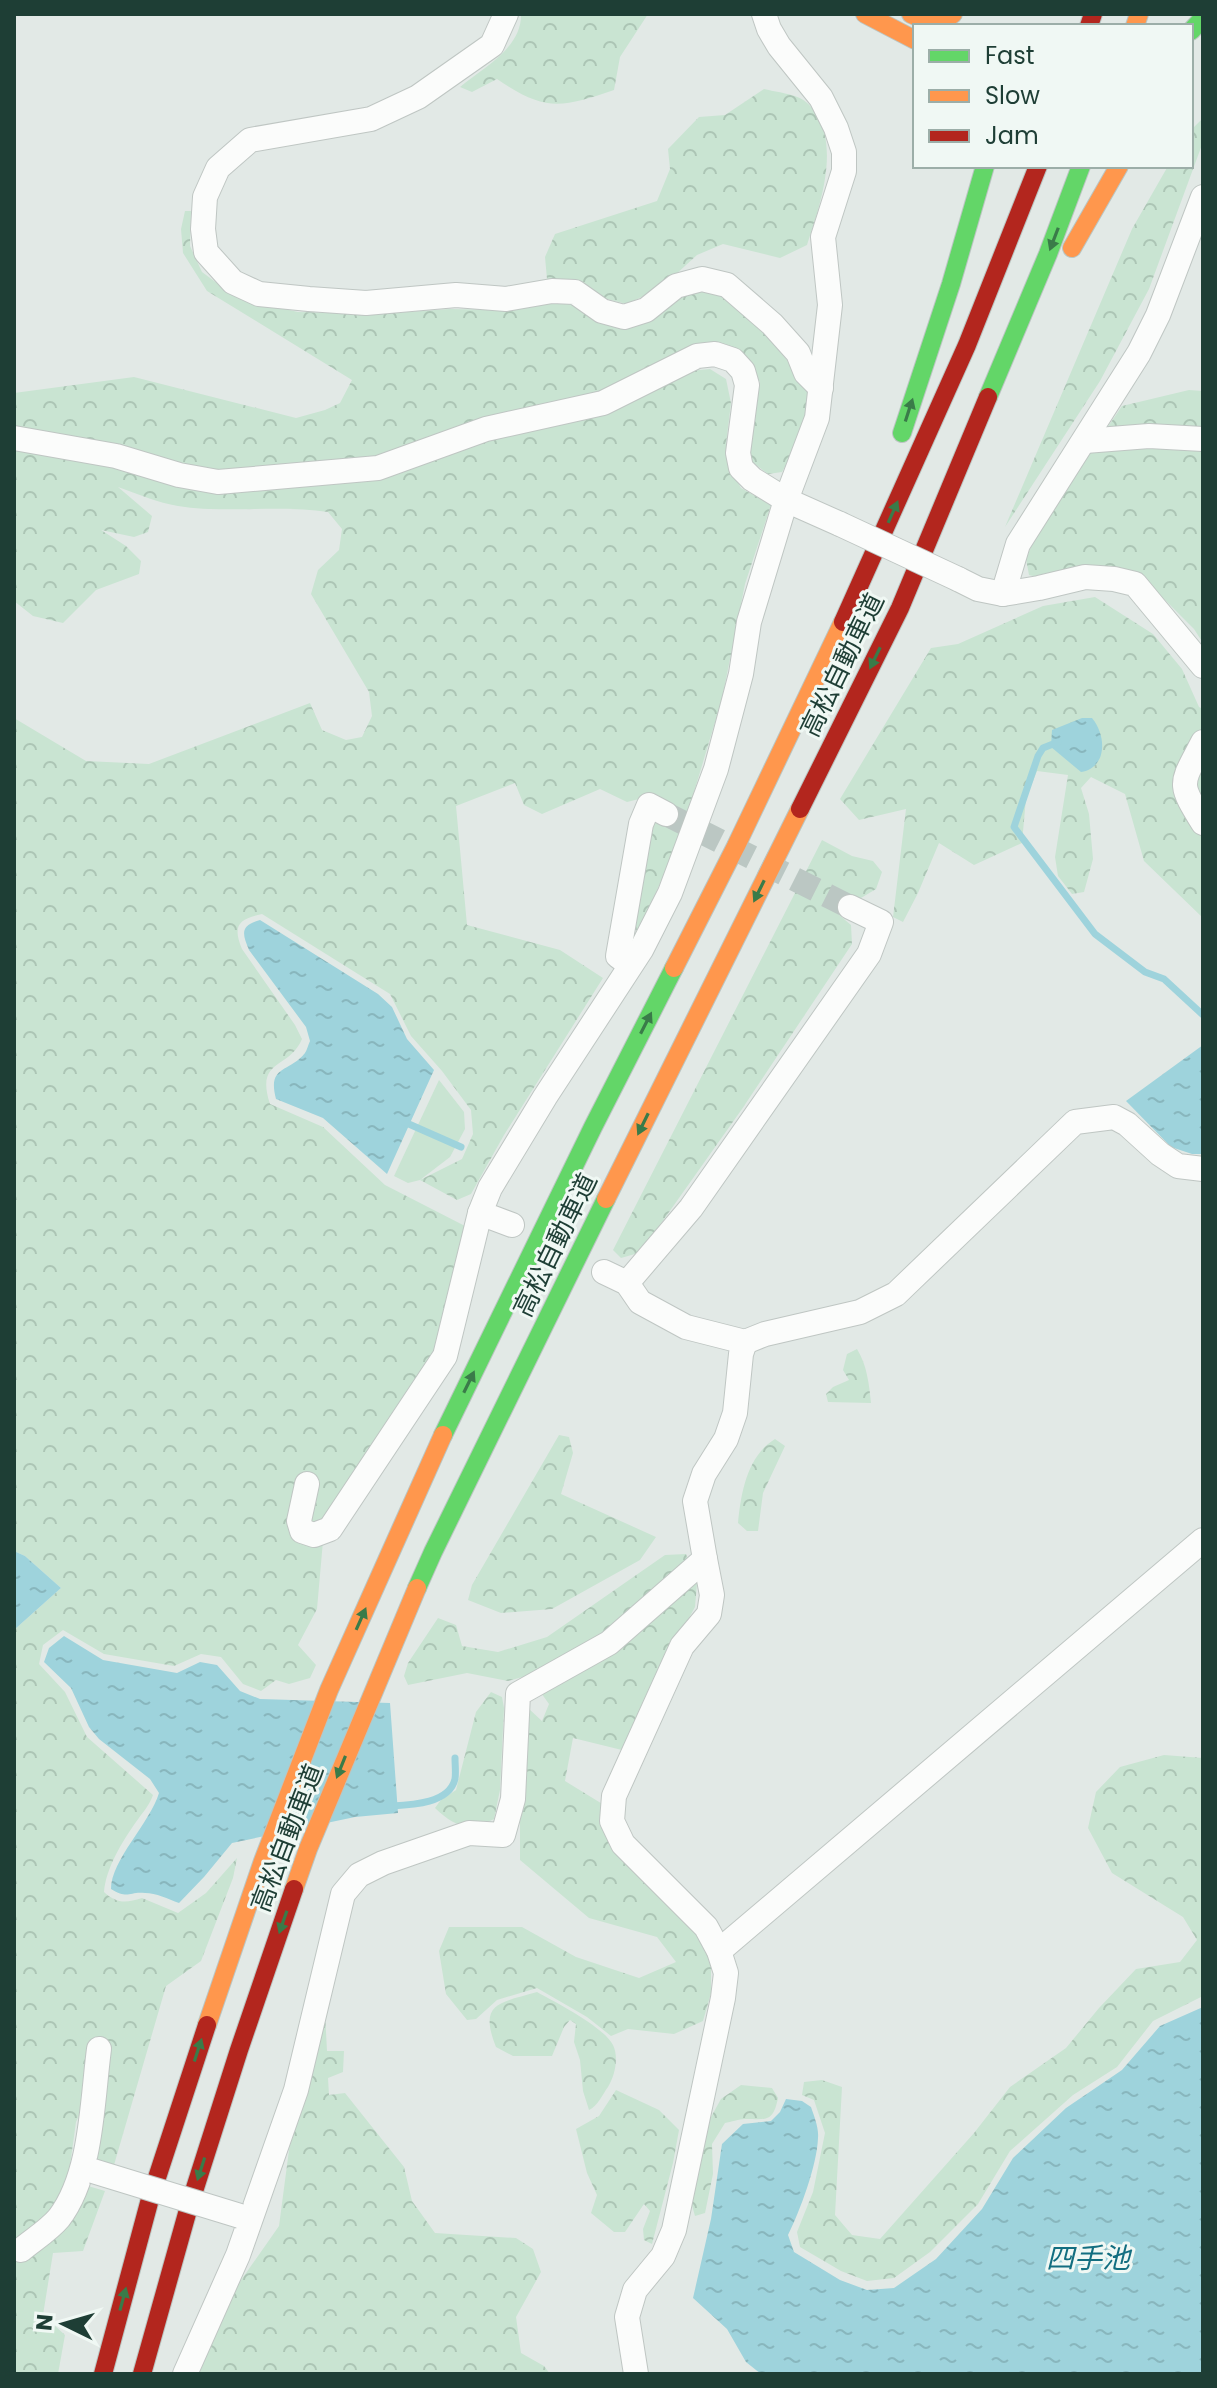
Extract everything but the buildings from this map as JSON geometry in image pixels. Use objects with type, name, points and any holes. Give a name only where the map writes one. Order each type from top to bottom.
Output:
[{"type":"highway","points":[[865,14],[913,39]]},
{"type":"highway","points":[[911,14],[936,24],[947,21],[953,14]]},
{"type":"highway","points":[[897,449],[951,284],[984,168]]},
{"type":"highway","name":"高松自動車道","points":[[103,2374],[150,2199],[263,1861],[329,1690],[445,1430],[593,1127],[736,846],[874,555],[967,345],[1037,168]]},
{"type":"highway","name":"高松自動車道","points":[[142,2374],[188,2210],[244,2035],[308,1849],[371,1695],[433,1552],[900,608],[1042,268],[1080,168]]},
{"type":"highway","points":[[900,608],[949,522],[1059,271],[1118,168]]},
{"type":"highway","points":[[736,846],[868,522]]},
{"type":"street","points":[[506,14],[492,45],[418,97],[371,119],[250,140],[218,168],[205,197],[203,229],[206,252],[233,282],[259,294],[366,303],[456,295],[506,299],[552,291],[575,292],[602,311],[624,317],[646,310],[676,286],[702,279],[727,285],[772,324],[798,353],[806,373],[821,388]]},
{"type":"street","points":[[307,1484],[299,1521],[302,1531],[314,1535],[330,1529],[445,1356],[480,1213],[490,1188],[630,965],[670,893],[716,769],[741,674],[749,622],[786,500],[813,434],[830,305],[823,237],[844,171],[844,152],[821,98],[779,46],[764,14]]},
{"type":"street","points":[[1003,594],[1018,544],[1146,340],[1203,197]]},
{"type":"street","points":[[14,438],[116,456],[179,475],[218,482],[378,468],[486,429],[603,403],[697,356],[715,354],[733,360],[743,371],[747,385],[738,453],[741,468],[752,479],[786,500],[978,589],[1003,594],[1085,577],[1135,584],[1203,666]]},
{"type":"street","points":[[1085,441],[1149,436],[1203,439]]},
{"type":"street","points":[[1203,742],[1184,778],[1185,794],[1203,823]]},
{"type":"street","points":[[630,965],[618,956],[641,824],[649,805],[666,814]]},
{"type":"street","points":[[627,1283],[691,1208],[869,954],[881,922],[850,907]]},
{"type":"street","points":[[604,1272],[627,1283],[640,1302],[686,1327],[745,1342],[765,1334],[860,1312],[896,1294],[1075,1122],[1114,1117],[1178,1166],[1203,1169]]},
{"type":"street","points":[[480,1213],[512,1225]]},
{"type":"street","points":[[636,2374],[627,2317],[635,2290],[663,2256],[674,2230],[726,1973],[706,1927],[623,1844],[612,1821],[614,1796],[682,1646],[709,1614],[712,1595],[695,1501],[704,1474],[726,1439],[735,1413],[745,1342]]},
{"type":"street","points":[[719,1951],[1203,1540]]},
{"type":"street","points":[[185,2374],[238,2255],[246,2217],[296,2090],[343,1894],[359,1875],[383,1863],[469,1833],[503,1835],[513,1799],[518,1694],[609,1643],[705,1559]]},
{"type":"street","points":[[21,2250],[57,2220],[88,2170],[99,2049]]},
{"type":"street","points":[[88,2170],[246,2217]]},
{"type":"green space","points":[[521,14],[648,14],[620,57],[614,90],[580,101],[554,104],[528,97],[497,79],[472,92],[460,87],[508,47],[520,26]]},
{"type":"green space","points":[[764,89],[802,99],[818,116],[824,133],[827,152],[823,191],[807,245],[780,258],[723,244],[697,255],[662,287],[627,304],[607,299],[584,284],[547,279],[545,257],[555,234],[657,201],[670,169],[668,149],[699,117],[725,115]]},
{"type":"green space","points":[[1203,118],[1203,142],[1149,289],[1100,381],[1005,527],[1132,229],[1167,168],[1193,168],[1193,128]]},
{"type":"green space","points":[[185,211],[191,211],[190,246],[202,272],[237,298],[298,312],[379,314],[449,309],[508,310],[543,301],[569,302],[616,328],[646,323],[675,301],[696,291],[723,292],[772,340],[808,389],[808,411],[802,436],[782,472],[768,474],[751,461],[760,382],[744,357],[726,344],[699,344],[601,394],[373,457],[218,472],[14,427],[14,393],[134,377],[296,418],[340,403],[352,380],[207,291],[183,253],[181,229]]},
{"type":"green space","points":[[710,369],[726,379],[731,403],[726,444],[731,470],[741,488],[771,505],[745,584],[722,699],[688,812],[674,853],[638,931],[631,928],[647,797],[627,802],[600,789],[542,814],[524,805],[515,783],[456,806],[467,925],[560,950],[603,978],[504,1135],[471,1194],[457,1200],[420,1180],[462,1159],[473,1134],[471,1110],[411,1036],[390,994],[262,914],[243,921],[238,929],[242,949],[302,1039],[289,1056],[270,1071],[267,1089],[270,1104],[323,1127],[385,1185],[465,1226],[444,1327],[429,1367],[323,1541],[317,1609],[298,1645],[316,1665],[310,1678],[289,1684],[276,1680],[261,1691],[243,1684],[221,1657],[201,1654],[174,1666],[104,1654],[63,1630],[43,1645],[39,1664],[65,1692],[87,1737],[153,1795],[116,1856],[104,1892],[122,1901],[142,1898],[178,1913],[206,1893],[237,1858],[233,1878],[201,1961],[166,1986],[114,2165],[92,2159],[83,2107],[76,2122],[68,2180],[105,2191],[83,2251],[53,2253],[43,2315],[65,2335],[58,2374],[14,2374],[14,1630],[61,1588],[25,1556],[14,1551],[14,718],[86,761],[149,764],[310,703],[322,730],[346,740],[362,737],[372,716],[369,692],[311,594],[318,570],[339,550],[342,529],[328,512],[178,506],[118,487],[152,516],[148,532],[134,537],[101,530],[126,546],[141,561],[139,574],[96,590],[63,623],[33,616],[14,601],[14,447],[112,466],[381,478],[689,371]]},
{"type":"green space","points":[[1189,390],[1203,391],[1203,643],[1194,629],[1147,582],[1048,580],[1029,575],[1026,559],[1039,528],[1122,406]]},
{"type":"green space","points":[[1095,597],[1153,634],[1182,669],[1199,707],[1203,709],[1203,918],[1144,861],[1125,794],[1091,777],[1081,788],[1089,814],[1093,859],[1084,892],[1072,894],[1058,876],[1055,857],[1068,775],[1037,771],[1026,798],[1022,843],[974,865],[939,843],[903,922],[893,917],[906,809],[859,820],[840,799],[931,648],[958,644],[1043,606]]},
{"type":"green space","points":[[822,840],[852,856],[873,861],[882,872],[876,889],[861,898],[851,897],[838,914],[851,925],[852,944],[742,1109],[645,1246],[635,1254],[621,1258],[613,1250]]},
{"type":"green space","points":[[439,1080],[464,1112],[465,1129],[450,1157],[420,1180],[408,1183],[394,1176]]},
{"type":"green space","points":[[857,1349],[865,1368],[871,1403],[828,1402],[826,1394],[849,1380],[843,1370],[847,1354]]},
{"type":"green space","points":[[559,1435],[569,1437],[573,1453],[561,1494],[656,1537],[640,1560],[552,1609],[501,1613],[468,1600],[472,1585]]},
{"type":"green space","points":[[775,1439],[785,1446],[763,1493],[758,1531],[747,1531],[738,1523],[747,1476],[758,1455]]},
{"type":"green space","points":[[686,1554],[689,1562],[608,1633],[544,1671],[508,1681],[467,1673],[408,1685],[404,1676],[408,1663],[438,1618],[456,1625],[462,1646],[498,1652],[547,1637],[665,1555]]},
{"type":"green space","points":[[691,1578],[697,1583],[695,1607],[626,1751],[573,1738],[565,1781],[604,1805],[702,1932],[711,1964],[711,1993],[703,2021],[674,2034],[628,2029],[611,2036],[587,2017],[537,1988],[497,2000],[476,2019],[467,2020],[446,1994],[439,1951],[449,1927],[522,1927],[576,1957],[639,1978],[676,1962],[657,1937],[589,1918],[520,1860],[520,1819],[528,1708],[542,1721],[549,1704],[539,1690]]},
{"type":"green space","points":[[491,1692],[502,1697],[504,1708],[500,1790],[494,1819],[462,1826],[435,1808],[456,1790],[476,1712]]},
{"type":"green space","points":[[1164,1755],[1203,1758],[1203,1996],[1153,2021],[1117,2067],[1073,2095],[1010,2151],[978,2204],[930,2252],[894,2278],[867,2281],[841,2271],[800,2247],[797,2232],[813,2192],[825,2133],[814,2100],[802,2095],[804,2082],[822,2080],[842,2087],[835,2215],[852,2235],[880,2239],[974,2133],[1010,2087],[1066,2048],[1136,1969],[1180,1962],[1197,1940],[1183,1917],[1112,1873],[1088,1828],[1096,1792],[1120,1767]]},
{"type":"green space","points":[[537,1992],[590,2023],[613,2045],[616,2061],[613,2077],[600,2100],[589,2110],[574,2042],[576,2024],[570,2020],[564,2027],[552,2056],[513,2056],[496,2047],[491,2032],[491,2013],[503,2002]]},
{"type":"green space","points":[[324,1993],[327,2051],[344,2051],[343,2072],[328,2078],[329,2095],[345,2093],[404,2167],[412,2201],[435,2233],[516,2238],[533,2249],[541,2272],[516,2317],[521,2353],[544,2366],[550,2374],[193,2374],[237,2286],[279,2226],[291,2135]]},
{"type":"green space","points":[[741,2085],[772,2088],[778,2098],[774,2112],[768,2118],[725,2123],[712,2144],[713,2174],[705,2213],[695,2216],[689,2195],[702,2133],[721,2099]]},
{"type":"green space","points":[[616,2090],[659,2110],[679,2130],[652,2244],[644,2240],[643,2229],[650,2211],[644,2204],[625,2232],[614,2232],[591,2213],[597,2195],[587,2173],[576,2129],[599,2116]]},
{"type":"water","points":[[1082,718],[1092,718],[1097,725],[1102,750],[1096,764],[1081,772],[1051,747],[1052,730]]},
{"type":"water","points":[[260,920],[378,994],[392,1007],[407,1039],[434,1070],[387,1174],[323,1118],[276,1099],[274,1080],[305,1053],[310,1041],[306,1027],[249,950],[244,931]]},
{"type":"water","points":[[1203,1045],[1203,1154],[1192,1154],[1171,1147],[1126,1101]]},
{"type":"water","points":[[14,1551],[25,1556],[61,1588],[14,1630]]},
{"type":"water","points":[[64,1636],[103,1660],[177,1673],[200,1662],[217,1665],[240,1691],[260,1699],[390,1703],[398,1813],[355,1817],[232,1843],[179,1903],[153,1894],[125,1895],[111,1889],[117,1866],[148,1817],[159,1793],[150,1779],[99,1739],[89,1727],[71,1688],[44,1662],[49,1648]]},
{"type":"water","name":"四手池","points":[[1203,2007],[1203,2374],[761,2374],[746,2362],[727,2329],[693,2298],[711,2219],[722,2144],[743,2124],[771,2121],[786,2099],[802,2101],[811,2107],[818,2134],[803,2201],[788,2235],[794,2252],[840,2280],[867,2290],[894,2288],[936,2259],[982,2209],[1013,2158],[1066,2108],[1122,2070],[1160,2026]]},
{"type":"waterway","points":[[1058,742],[1043,748],[1038,756],[1014,827],[1095,934],[1145,972],[1164,979],[1203,1015]]},
{"type":"waterway","points":[[402,1121],[461,1147]]},
{"type":"waterway","points":[[390,1806],[428,1802],[445,1794],[455,1779],[455,1758]]},
{"type":"tunnel","points":[[666,814],[850,907]]},
{"type":"traffic: fast","points":[[1193,29],[1203,18]]},
{"type":"traffic: fast","points":[[902,433],[951,284],[984,168]]},
{"type":"traffic: fast","points":[[988,397],[1080,168]]},
{"type":"traffic: fast","points":[[443,1435],[674,968]]},
{"type":"traffic: fast","points":[[417,1588],[606,1199]]},
{"type":"traffic: slow","points":[[865,14],[913,39]]},
{"type":"traffic: slow","points":[[911,14],[938,22],[953,14]]},
{"type":"traffic: slow","points":[[1136,24],[1139,14]]},
{"type":"traffic: slow","points":[[1072,248],[1118,168]]},
{"type":"traffic: slow","points":[[674,968],[843,622]]},
{"type":"traffic: slow","points":[[606,1199],[800,809]]},
{"type":"traffic: slow","points":[[207,2025],[263,1861],[329,1690],[443,1435]]},
{"type":"traffic: slow","points":[[294,1889],[417,1588]]},
{"type":"traffic: jam","points":[[1090,24],[1093,14]]},
{"type":"traffic: jam","points":[[843,622],[967,345],[1037,168]]},
{"type":"traffic: jam","points":[[800,809],[900,608],[988,397]]},
{"type":"traffic: jam","points":[[142,2374],[188,2210],[294,1889]]},
{"type":"traffic: jam","points":[[103,2374],[150,2199],[207,2025]]}]
